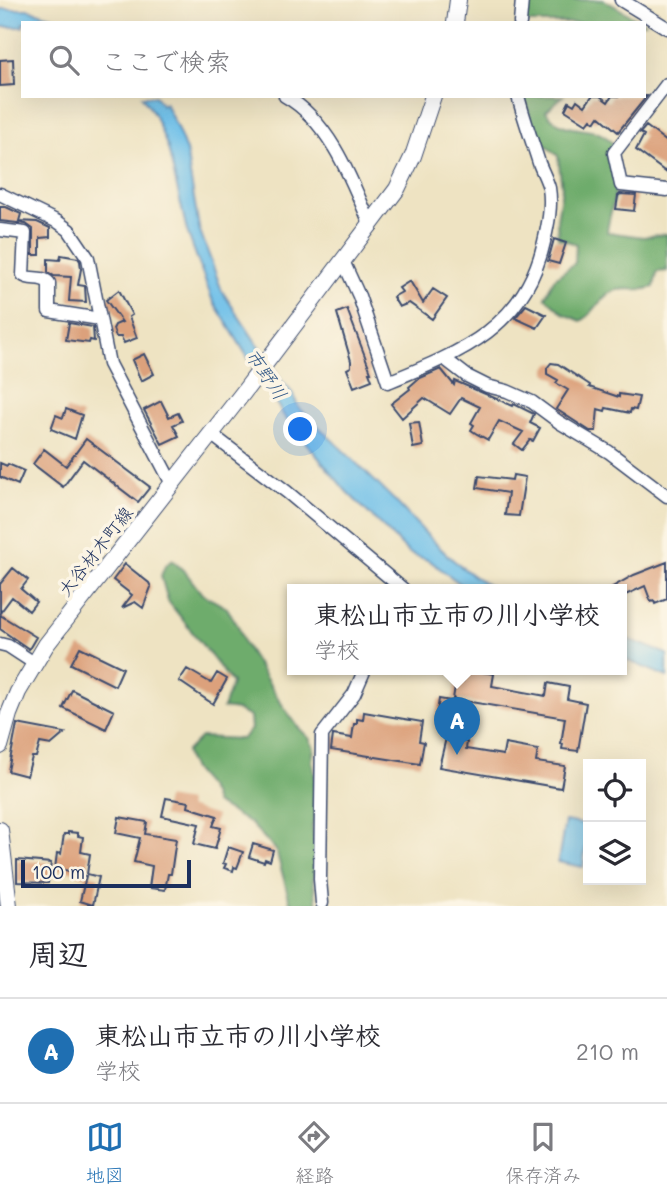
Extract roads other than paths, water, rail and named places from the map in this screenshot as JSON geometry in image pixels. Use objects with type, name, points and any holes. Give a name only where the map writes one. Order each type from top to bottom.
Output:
[{"type":"main road","points":[[455,21],[458,0]]},
{"type":"main road","points":[[343,261],[397,189],[413,156],[432,98]]},
{"type":"main road","name":"大谷材木町線","points":[[0,746],[4,712],[34,663],[343,261]]},
{"type":"main road","points":[[0,830],[9,906]]},
{"type":"street","points":[[520,21],[522,0]]},
{"type":"street","points":[[621,0],[667,29]]},
{"type":"street","points":[[667,84],[614,153],[621,185],[667,190]]},
{"type":"street","points":[[287,98],[307,114],[336,151],[349,172],[371,226]]},
{"type":"street","points":[[343,261],[359,296],[388,382],[445,359],[475,343],[507,317],[524,295],[541,257],[549,211],[548,186],[519,98]]},
{"type":"street","points":[[0,194],[58,222],[69,230],[88,258],[109,364],[172,484]]},
{"type":"street","points":[[0,230],[25,233],[23,275],[49,283],[49,310],[100,319]]},
{"type":"street","points":[[445,359],[486,386],[507,391],[532,402],[609,452],[667,496]]},
{"type":"street","points":[[211,434],[287,492],[397,584]]},
{"type":"street","points":[[0,644],[8,646],[34,663]]},
{"type":"street","points":[[322,903],[321,735],[354,694],[362,675]]},
{"type":"water","points":[[0,9],[27,9],[67,21],[21,21],[21,27],[0,27]]},
{"type":"water","name":"市野川","points":[[143,98],[157,98],[162,105],[165,103],[186,151],[199,228],[222,291],[293,394],[298,407],[441,549],[486,584],[460,584],[430,561],[409,553],[346,491],[284,416],[212,299],[187,231],[168,148],[155,116]]},
{"type":"water","points":[[627,639],[667,654],[667,677],[627,660]]},
{"type":"water","points":[[565,821],[583,824],[583,867],[558,862]]},
{"type":"place","name":"東松山市立市の川小学校","points":[[457,755]]}]
